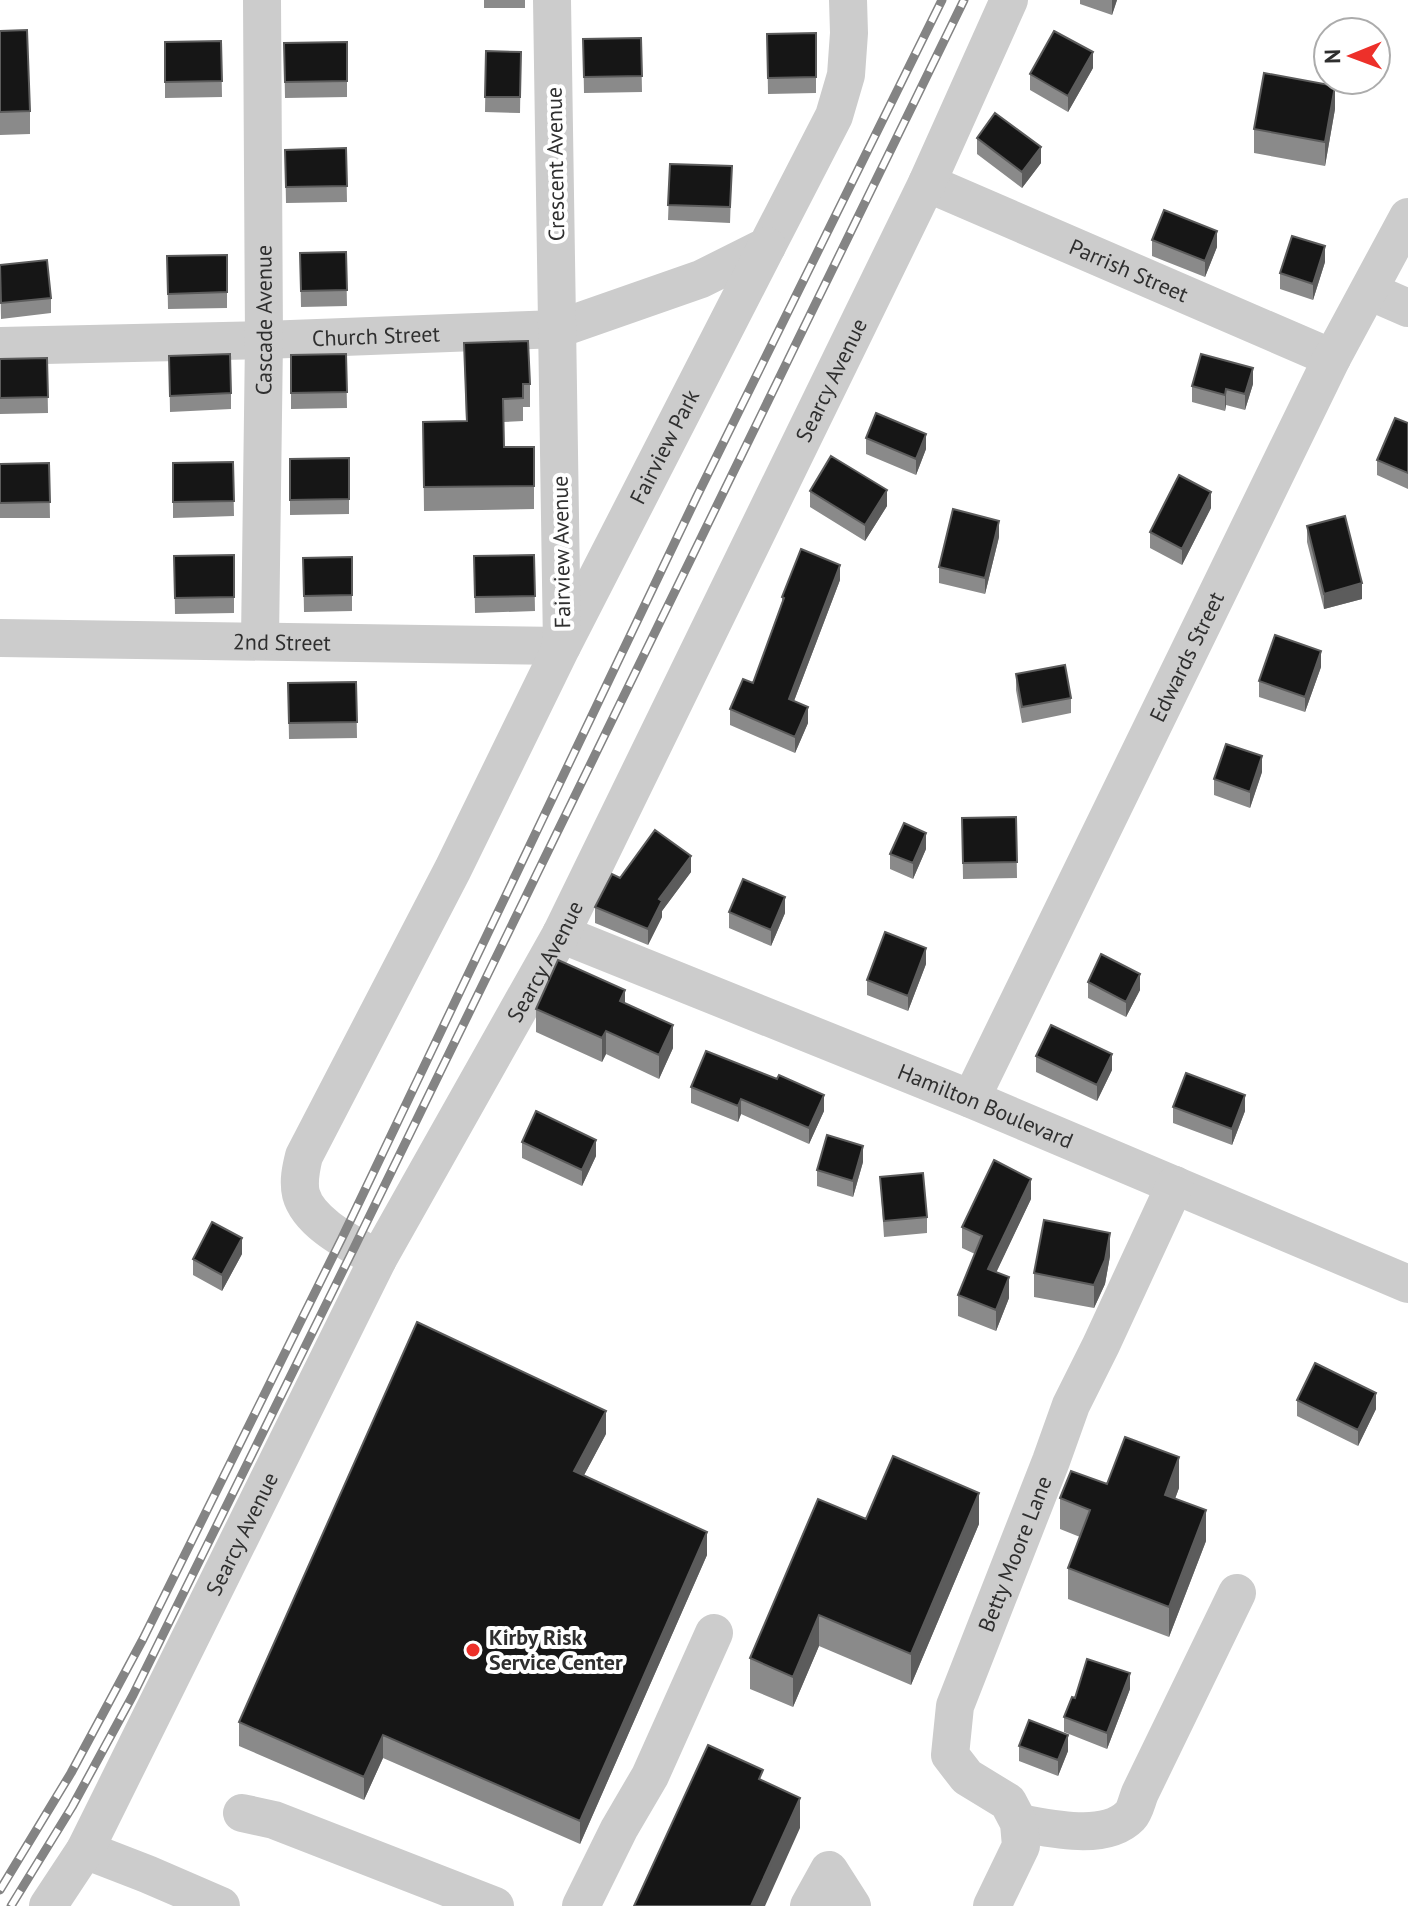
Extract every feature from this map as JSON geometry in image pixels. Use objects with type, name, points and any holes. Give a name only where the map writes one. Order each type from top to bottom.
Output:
[{"type":"street","name":"Cascade Avenue","points":[[260,640],[264,340],[262,0]]},
{"type":"street","name":"Crescent Avenue","points":[[552,0],[558,329]]},
{"type":"street","points":[[558,329],[701,279],[767,246],[834,116],[846,75],[848,0]]},
{"type":"street","name":"Searcy Avenue","points":[[48,1906],[85,1850],[378,1259],[561,934],[927,183],[1009,0]]},
{"type":"street","name":"Parrish Street","points":[[927,183],[1332,358]]},
{"type":"street","name":"Edwards Street","points":[[971,1099],[1332,358],[1408,217]]},
{"type":"street","name":"Fairview Park","points":[[562,646],[767,246]]},
{"type":"street","points":[[1369,291],[1408,308]]},
{"type":"street","name":"Church Street","points":[[0,346],[558,329]]},
{"type":"street","name":"Fairview Avenue","points":[[378,1259],[317,1220],[301,1196],[300,1176],[304,1156],[460,855],[562,646],[558,329]]},
{"type":"street","name":"2nd Street","points":[[0,638],[562,646]]},
{"type":"street","name":"Hamilton Boulevard","points":[[561,934],[971,1099],[1408,1284]]},
{"type":"street","name":"Betty Moore Lane","points":[[1019,1823],[1008,1802],[967,1777],[950,1755],[955,1706],[1071,1405],[1175,1185]]},
{"type":"street","points":[[992,1906],[1021,1846],[1019,1823],[1073,1832],[1100,1830],[1131,1816],[1237,1593]]},
{"type":"street","points":[[581,1906],[619,1829],[650,1776],[714,1633]]},
{"type":"street","points":[[242,1813],[274,1820],[495,1906]]},
{"type":"street","points":[[85,1850],[221,1906]]},
{"type":"street","points":[[809,1906],[829,1870],[852,1906]]},
{"type":"building","points":[[27,30],[30,111],[0,112],[0,31]]},
{"type":"building","points":[[1054,31],[1093,52],[1068,96],[1030,74]]},
{"type":"building","points":[[816,33],[816,77],[768,78],[767,34]]},
{"type":"building","points":[[641,38],[642,76],[584,77],[583,39]]},
{"type":"building","points":[[221,41],[222,81],[165,82],[165,42]]},
{"type":"building","points":[[347,42],[347,81],[285,82],[284,43]]},
{"type":"building","points":[[486,51],[521,52],[520,97],[485,97]]},
{"type":"building","points":[[1264,73],[1312,82],[1312,96],[1333,96],[1325,142],[1254,129]]},
{"type":"building","points":[[995,113],[1041,147],[1022,172],[977,138]]},
{"type":"building","points":[[346,148],[347,186],[286,187],[285,150]]},
{"type":"building","points":[[670,164],[732,166],[730,207],[668,205]]},
{"type":"building","points":[[1164,210],[1217,231],[1205,261],[1152,240]]},
{"type":"building","points":[[1292,236],[1325,246],[1313,284],[1280,273]]},
{"type":"building","points":[[346,252],[347,290],[301,291],[300,253]]},
{"type":"building","points":[[227,255],[227,292],[168,294],[167,256]]},
{"type":"building","points":[[47,260],[51,298],[1,303],[0,265]]},
{"type":"building","points":[[528,341],[530,384],[523,384],[523,398],[503,399],[504,447],[534,447],[534,486],[424,487],[423,422],[467,421],[464,343]]},
{"type":"building","points":[[230,354],[231,393],[170,396],[169,356]]},
{"type":"building","points":[[346,354],[347,392],[291,393],[291,355]]},
{"type":"building","points":[[1201,354],[1253,368],[1245,394],[1226,389],[1225,395],[1192,386]]},
{"type":"building","points":[[47,358],[48,397],[0,398],[0,359]]},
{"type":"building","points":[[876,413],[926,434],[916,459],[866,438]]},
{"type":"building","points":[[1395,418],[1408,423],[1408,473],[1377,460]]},
{"type":"building","points":[[831,456],[887,490],[865,525],[810,491]]},
{"type":"building","points":[[349,458],[349,499],[290,500],[290,459]]},
{"type":"building","points":[[233,462],[234,501],[173,502],[173,463]]},
{"type":"building","points":[[49,463],[50,502],[0,503],[0,464]]},
{"type":"building","points":[[1179,475],[1211,492],[1182,549],[1150,532]]},
{"type":"building","points":[[953,509],[999,521],[985,578],[939,567]]},
{"type":"building","points":[[1345,516],[1362,583],[1324,594],[1307,526]]},
{"type":"building","points":[[801,549],[840,565],[789,699],[808,707],[795,737],[730,709],[743,679],[753,683]]},
{"type":"building","points":[[234,555],[234,597],[175,598],[174,556]]},
{"type":"building","points":[[534,555],[535,596],[475,597],[474,556]]},
{"type":"building","points":[[352,557],[352,595],[304,596],[303,558]]},
{"type":"building","points":[[1275,635],[1321,651],[1305,697],[1259,681]]},
{"type":"building","points":[[1065,665],[1071,698],[1022,707],[1016,674]]},
{"type":"building","points":[[356,682],[357,722],[289,723],[288,683]]},
{"type":"building","points":[[1226,744],[1262,756],[1250,792],[1214,779]]},
{"type":"building","points":[[1016,817],[1017,862],[963,863],[962,818]]},
{"type":"building","points":[[904,823],[926,833],[913,863],[890,854]]},
{"type":"building","points":[[655,830],[691,856],[659,899],[662,901],[648,929],[595,907],[612,874],[620,878]]},
{"type":"building","points":[[743,879],[785,897],[771,930],[729,912]]},
{"type":"building","points":[[885,932],[926,948],[908,996],[867,980]]},
{"type":"building","points":[[1101,954],[1140,974],[1126,1002],[1088,982]]},
{"type":"building","points":[[558,960],[625,990],[620,1001],[673,1025],[659,1055],[606,1031],[602,1038],[536,1009]]},
{"type":"building","points":[[1051,1025],[1112,1054],[1097,1085],[1036,1056]]},
{"type":"building","points":[[706,1051],[777,1079],[779,1075],[824,1095],[809,1128],[741,1099],[738,1106],[691,1087]]},
{"type":"building","points":[[1186,1073],[1245,1095],[1232,1129],[1173,1107]]},
{"type":"building","points":[[536,1111],[596,1140],[582,1170],[522,1142]]},
{"type":"building","points":[[827,1135],[863,1146],[853,1181],[817,1170]]},
{"type":"building","points":[[994,1160],[1031,1179],[988,1269],[1009,1277],[996,1310],[958,1295],[982,1236],[962,1227]]},
{"type":"building","points":[[923,1173],[927,1217],[884,1221],[880,1177]]},
{"type":"building","points":[[1044,1220],[1110,1233],[1105,1260],[1094,1285],[1034,1273]]},
{"type":"building","points":[[212,1222],[242,1238],[222,1275],[193,1259]]},
{"type":"building","name":"Kirby Risk Service Center","points":[[417,1322],[606,1411],[574,1471],[707,1532],[580,1821],[383,1735],[364,1777],[239,1722]]},
{"type":"building","points":[[1315,1363],[1376,1393],[1358,1430],[1297,1400]]},
{"type":"building","points":[[1125,1437],[1179,1457],[1165,1495],[1206,1510],[1169,1607],[1068,1568],[1090,1510],[1060,1498],[1071,1471],[1107,1484]]},
{"type":"building","points":[[893,1456],[979,1493],[911,1654],[819,1615],[793,1677],[750,1658],[818,1499],[866,1519]]},
{"type":"building","points":[[1087,1659],[1130,1673],[1107,1733],[1064,1717],[1072,1697],[1075,1698]]},
{"type":"building","points":[[1029,1720],[1068,1735],[1058,1760],[1019,1746]]},
{"type":"building","points":[[708,1745],[763,1770],[759,1779],[800,1798],[751,1906],[634,1906]]},
{"type":"railway","points":[[0,1890],[71,1773],[143,1639],[342,1238],[697,496],[942,0]]},
{"type":"railway","points":[[11,1906],[72,1807],[133,1695],[964,0]]},
{"type":"place","name":"Kirby Risk Service Center","points":[[473,1650]]}]
